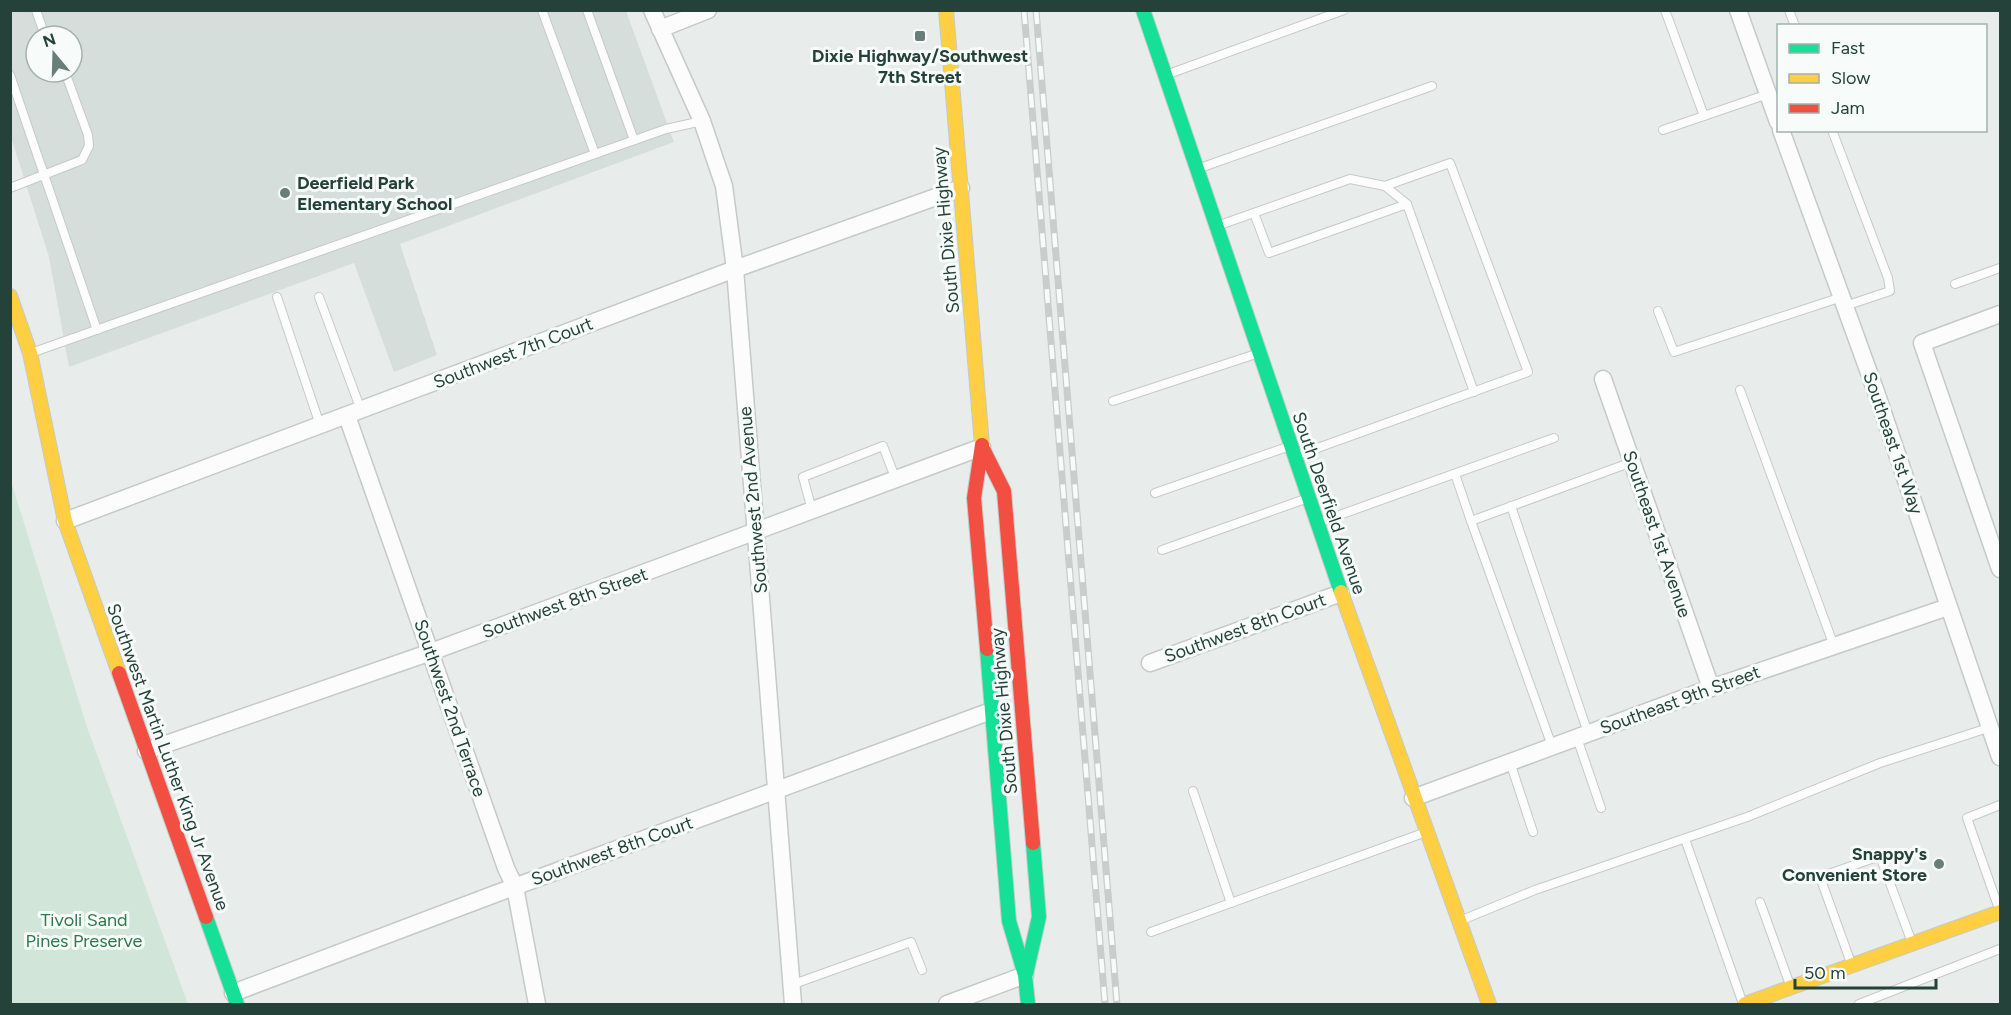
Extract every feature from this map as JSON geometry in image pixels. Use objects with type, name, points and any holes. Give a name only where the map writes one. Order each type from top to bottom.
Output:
[{"type":"main road","name":"South Dixie Highway","points":[[946,10],[982,447],[974,498],[1009,921],[1025,975],[1028,1005]]},
{"type":"main road","name":"South Deerfield Avenue","points":[[1143,10],[1341,593],[1413,798],[1490,1005]]},
{"type":"main road","name":"Southwest Martin Luther King Jr Avenue","points":[[10,296],[30,353],[65,521],[235,999]]},
{"type":"main road","name":"South Dixie Highway","points":[[982,447],[1004,491],[1039,917],[1025,975]]},
{"type":"main road","points":[[1744,1005],[2000,912]]},
{"type":"street","name":"Southwest 2nd Avenue","points":[[652,10],[702,121],[724,186],[735,269],[793,1005]]},
{"type":"street","points":[[660,29],[708,10]]},
{"type":"street","name":"Southeast 1st Way","points":[[1738,10],[1777,117]]},
{"type":"street","name":"Southeast 1st Way","points":[[1783,132],[1876,392],[2001,757]]},
{"type":"street","name":"Southwest 7th Court","points":[[65,521],[735,269],[961,188]]},
{"type":"street","points":[[2001,314],[1922,343],[2001,569]]},
{"type":"street","name":"Southeast 1st Avenue","points":[[1603,379],[1712,688]]},
{"type":"street","name":"Southwest 2nd Terrace","points":[[354,413],[431,652],[506,868],[515,887],[537,1005]]},
{"type":"street","name":"Southwest 8th Street","points":[[146,751],[431,652],[982,447]]},
{"type":"street","name":"Southwest 8th Court","points":[[1150,663],[1341,593]]},
{"type":"street","name":"Southeast 9th Street","points":[[1413,798],[1712,688],[1948,607]]},
{"type":"street","name":"Southwest 8th Court","points":[[235,999],[515,887],[992,711]]},
{"type":"street","points":[[947,1005],[1025,975]]},
{"type":"lane","points":[[543,10],[595,154]]},
{"type":"lane","points":[[587,10],[634,140]]},
{"type":"lane","points":[[1165,75],[1344,10]]},
{"type":"lane","points":[[1665,10],[1704,116]]},
{"type":"lane","points":[[10,75],[97,330]]},
{"type":"lane","points":[[10,188],[82,160],[89,146],[88,135],[69,84]]},
{"type":"lane","points":[[1197,169],[1432,86]]},
{"type":"lane","points":[[1663,130],[1768,94]]},
{"type":"lane","points":[[30,353],[634,140],[666,129],[702,121]]},
{"type":"lane","points":[[1658,311],[1674,352],[1844,301],[1890,291],[1888,278],[1833,132]]},
{"type":"lane","points":[[1155,493],[1293,451],[1528,372],[1450,163],[1385,186]]},
{"type":"lane","points":[[1216,226],[1350,179],[1385,186],[1407,204],[1474,392]]},
{"type":"lane","points":[[1254,213],[1269,253],[1407,204]]},
{"type":"lane","points":[[1955,284],[2001,268]]},
{"type":"lane","points":[[277,297],[320,425]]},
{"type":"lane","points":[[319,297],[354,413]]},
{"type":"lane","points":[[1113,401],[1260,353]]},
{"type":"lane","points":[[1740,390],[1834,646]]},
{"type":"lane","points":[[1317,523],[1554,438]]},
{"type":"lane","points":[[813,511],[803,477],[883,446],[896,480]]},
{"type":"lane","points":[[1472,521],[1632,462]]},
{"type":"lane","points":[[1455,474],[1552,746]]},
{"type":"lane","points":[[1162,550],[1309,498]]},
{"type":"lane","points":[[1511,506],[1582,735],[1601,808]]},
{"type":"lane","points":[[1459,921],[1535,890],[1747,817],[1880,763],[1991,727]]},
{"type":"lane","points":[[1510,762],[1533,832]]},
{"type":"lane","points":[[1193,791],[1231,903]]},
{"type":"lane","points":[[2000,912],[1967,818],[2001,805]]},
{"type":"lane","points":[[1151,932],[1426,832]]},
{"type":"lane","points":[[1685,839],[1744,1005]]},
{"type":"lane","points":[[1852,965],[1820,877],[1880,856],[1912,943]]},
{"type":"lane","points":[[1760,902],[1791,988]]},
{"type":"lane","points":[[791,985],[911,942],[922,970]]},
{"type":"lane","points":[[1859,1005],[2001,949]]},
{"type":"shaded area","name":"Deerfield Park Elementary School","points":[[10,11],[626,11],[674,142],[400,244],[437,355],[394,372],[354,263],[69,367],[49,257],[11,137]]},
{"type":"green space","name":"Tivoli Sand Pines Preserve","points":[[11,481],[87,727],[188,1004],[11,1004]]},
{"type":"railway","points":[[1024,10],[1105,1004]]},
{"type":"railway","points":[[1036,10],[1117,1004]]},
{"type":"traffic: fast","points":[[1143,10],[1341,592]]},
{"type":"traffic: fast","points":[[987,649],[1009,921],[1025,975],[1028,1004]]},
{"type":"traffic: fast","points":[[1026,974],[1039,917],[1033,843]]},
{"type":"traffic: fast","points":[[206,917],[237,1004]]},
{"type":"traffic: slow","points":[[946,10],[982,445]]},
{"type":"traffic: slow","points":[[10,296],[30,353],[65,521],[119,673]]},
{"type":"traffic: slow","points":[[1341,592],[1489,1004]]},
{"type":"traffic: slow","points":[[1745,1004],[2000,912]]},
{"type":"traffic: jam","points":[[982,445],[974,498],[987,649]]},
{"type":"traffic: jam","points":[[982,447],[1004,491],[1033,843]]},
{"type":"traffic: jam","points":[[119,673],[206,917]]},
{"type":"place","name":"Dixie Highway/Southwest 7th Street","points":[[920,36]]},
{"type":"place","name":"Deerfield Park Elementary School","points":[[285,193]]},
{"type":"place","name":"Snappy's Convenient Store","points":[[1939,864]]}]
